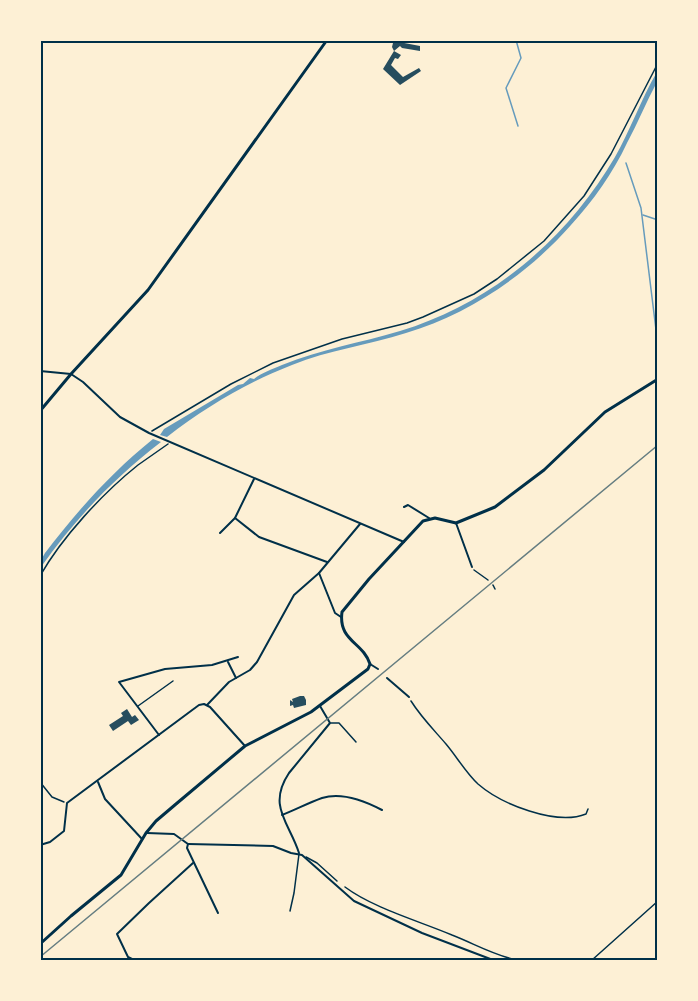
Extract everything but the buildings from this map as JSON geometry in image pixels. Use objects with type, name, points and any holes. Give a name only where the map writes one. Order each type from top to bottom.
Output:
[{"type":"main road","points":[[40,411],[148,290],[327,40]]},
{"type":"main road","points":[[40,944],[121,875],[146,833],[156,821],[245,746],[320,706],[368,669],[370,664],[367,657],[344,632],[342,617],[348,604],[420,524],[429,518],[456,523],[495,507],[544,470],[605,412],[657,379]]},
{"type":"street","points":[[40,371],[71,374],[83,382],[120,417],[149,433],[404,542]]},
{"type":"street","points":[[220,533],[235,518],[254,479]]},
{"type":"street","points":[[404,507],[417,509],[429,518]]},
{"type":"street","points":[[235,518],[259,537],[327,562]]},
{"type":"street","points":[[456,523],[472,567]]},
{"type":"street","points":[[40,845],[50,842],[64,831],[67,803],[199,705],[207,705],[229,682],[250,670],[257,662],[294,595],[319,573],[360,524]]},
{"type":"street","points":[[319,573],[335,613],[342,617]]},
{"type":"street","points":[[159,735],[119,682],[165,669],[212,665],[228,662],[238,657]]},
{"type":"street","points":[[228,662],[236,678]]},
{"type":"street","points":[[370,664],[378,669]]},
{"type":"street","points":[[387,678],[410,698]]},
{"type":"street","points":[[207,705],[245,746]]},
{"type":"street","points":[[299,854],[282,815],[278,801],[279,792],[289,772],[330,723],[320,706]]},
{"type":"street","points":[[98,782],[105,799],[142,840]]},
{"type":"street","points":[[282,815],[332,796],[362,801],[382,810]]},
{"type":"street","points":[[146,833],[174,834],[188,844],[273,846],[299,854],[354,901],[422,933],[493,960]]},
{"type":"street","points":[[188,844],[187,848],[218,913]]},
{"type":"street","points":[[134,960],[128,957],[117,934],[194,863]]},
{"type":"lane","points":[[138,706],[173,681]]},
{"type":"lane","points":[[330,723],[339,723],[356,742]]},
{"type":"lane","points":[[290,911],[299,854]]},
{"type":"lane","points":[[305,857],[317,863],[337,881]]},
{"type":"path","points":[[149,433],[252,372],[294,354],[423,317],[474,294],[497,279],[544,241],[584,196],[611,154],[657,63]]},
{"type":"path","points":[[40,576],[71,533],[100,500],[138,465],[170,442]]},
{"type":"path","points":[[472,567],[488,580]]},
{"type":"path","points":[[492,585],[495,589]]},
{"type":"path","points":[[410,698],[473,779],[486,789],[525,810],[552,817],[582,816],[588,809]]},
{"type":"path","points":[[40,782],[52,797],[67,803]]},
{"type":"path","points":[[337,881],[352,892],[411,920],[453,935],[489,952],[516,960]]},
{"type":"path","points":[[592,960],[657,901]]},
{"type":"water","points":[[657,72],[657,82],[621,154],[602,186],[554,243],[496,291],[429,325],[320,355],[275,372],[227,397],[167,437],[160,435],[164,429],[250,378],[254,379],[297,359],[400,331],[434,319],[466,304],[496,285],[550,241],[596,187],[615,157]]},
{"type":"water","points":[[153,439],[161,442],[96,500],[41,567],[41,560],[45,553],[82,507],[109,478]]},
{"type":"waterway","points":[[516,40],[521,58],[506,88],[518,126]]},
{"type":"waterway","points":[[626,163],[641,208],[658,346]]},
{"type":"waterway","points":[[643,215],[658,220]]},
{"type":"railway","points":[[40,957],[658,445]]}]
